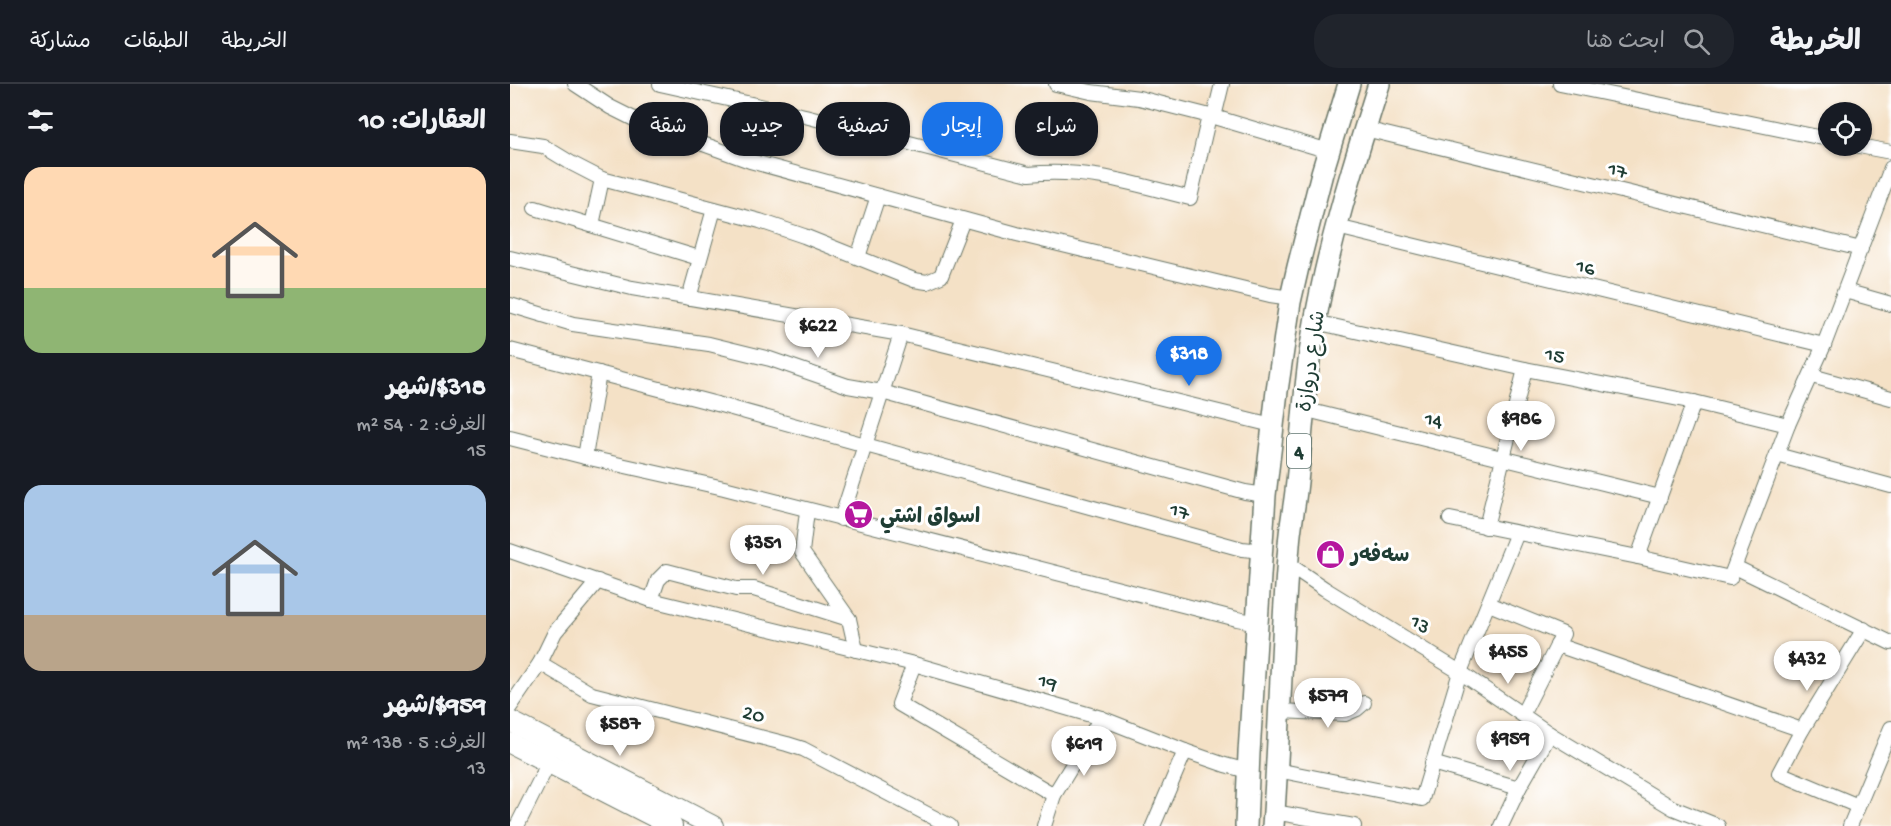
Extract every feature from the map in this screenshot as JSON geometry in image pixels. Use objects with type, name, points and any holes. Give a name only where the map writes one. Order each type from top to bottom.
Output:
[{"type":"main road","name":"شارع دروازة","points":[[1246,826],[1247,621],[1263,551],[1265,495],[1262,423],[1315,200],[1349,84]]},
{"type":"main road","name":"شارع دروازة","points":[[1274,819],[1281,656],[1289,544],[1315,322],[1340,217],[1379,84]]},
{"type":"main road","points":[[1315,200],[1340,217]]},
{"type":"main road","points":[[510,721],[713,826]]},
{"type":"main road","points":[[510,743],[672,826]]},
{"type":"street","points":[[575,84],[610,107],[634,119],[750,161],[963,220],[1127,261],[1291,298]]},
{"type":"street","points":[[660,84],[805,116],[1029,174],[1053,171],[1106,176],[1190,198],[1222,84]]},
{"type":"street","points":[[1056,84],[1092,88],[1139,98],[1329,151]]},
{"type":"street","points":[[1560,84],[1818,137]]},
{"type":"street","name":"17","points":[[1365,129],[1861,249]]},
{"type":"street","points":[[510,141],[543,146],[602,179],[714,208],[793,232],[914,280],[927,282],[941,276],[963,220]]},
{"type":"street","points":[[1872,148],[1891,152]]},
{"type":"street","points":[[1450,519],[1638,556],[1730,578],[1788,425],[1812,376],[1861,249],[1886,200],[1891,168]]},
{"type":"street","points":[[592,225],[602,179]]},
{"type":"street","points":[[858,257],[878,196]]},
{"type":"street","points":[[535,208],[699,258]]},
{"type":"street","points":[[690,298],[714,208]]},
{"type":"street","name":"16","points":[[1340,217],[1824,345]]},
{"type":"street","points":[[510,258],[601,281],[901,334],[1181,401],[1262,423]]},
{"type":"street","points":[[1845,291],[1891,304]]},
{"type":"street","points":[[510,305],[573,324],[709,344],[770,359],[848,386],[882,392],[1245,492],[1265,495]]},
{"type":"street","name":"15","points":[[1315,322],[1525,369],[1694,402],[1788,425]]},
{"type":"street","points":[[841,519],[901,334]]},
{"type":"street","name":"17","points":[[510,350],[864,444],[1242,549],[1263,551]]},
{"type":"street","points":[[1486,526],[1525,369]]},
{"type":"street","points":[[585,457],[598,373]]},
{"type":"street","points":[[1812,376],[1891,398]]},
{"type":"street","points":[[1638,556],[1694,402]]},
{"type":"street","name":"14","points":[[1303,409],[1660,497]]},
{"type":"street","points":[[510,438],[724,488],[807,511],[1247,621]]},
{"type":"street","points":[[1777,455],[1891,486]]},
{"type":"street","points":[[807,511],[802,552],[849,619],[856,650]]},
{"type":"street","points":[[1277,770],[1422,799],[1460,672],[1517,533]]},
{"type":"street","name":"19","points":[[510,551],[651,600],[914,664],[1101,718],[1185,751],[1248,771]]},
{"type":"street","name":"13","points":[[1288,564],[1460,672],[1523,713],[1550,734],[1673,808],[1718,826]]},
{"type":"street","points":[[1735,567],[1891,643]]},
{"type":"street","points":[[651,600],[658,580],[667,571],[736,589],[754,590],[849,619]]},
{"type":"street","points":[[510,707],[540,663],[555,632],[598,581]]},
{"type":"street","points":[[1489,604],[1563,634],[1523,713]]},
{"type":"street","points":[[1858,806],[1779,773],[1802,730],[1864,629]]},
{"type":"street","points":[[1557,645],[1802,730]]},
{"type":"street","name":"20","points":[[540,663],[592,694],[803,749],[950,826]]},
{"type":"street","points":[[914,664],[899,704],[1054,795]]},
{"type":"street","points":[[1280,711],[1346,714],[1364,703]]},
{"type":"street","points":[[1044,826],[1054,795],[1101,718]]},
{"type":"street","points":[[1850,826],[1891,728]]},
{"type":"street","points":[[1501,826],[1519,788],[1550,734]]},
{"type":"street","points":[[1153,826],[1185,751]]},
{"type":"street","points":[[1432,763],[1519,788]]},
{"type":"street","points":[[517,826],[548,764]]},
{"type":"street","points":[[1274,819],[1354,826]]},
{"type":"place","name":"اسواق اشتي","points":[[859,515]]},
{"type":"place","name":"سەفەر","points":[[1330,554]]}]
